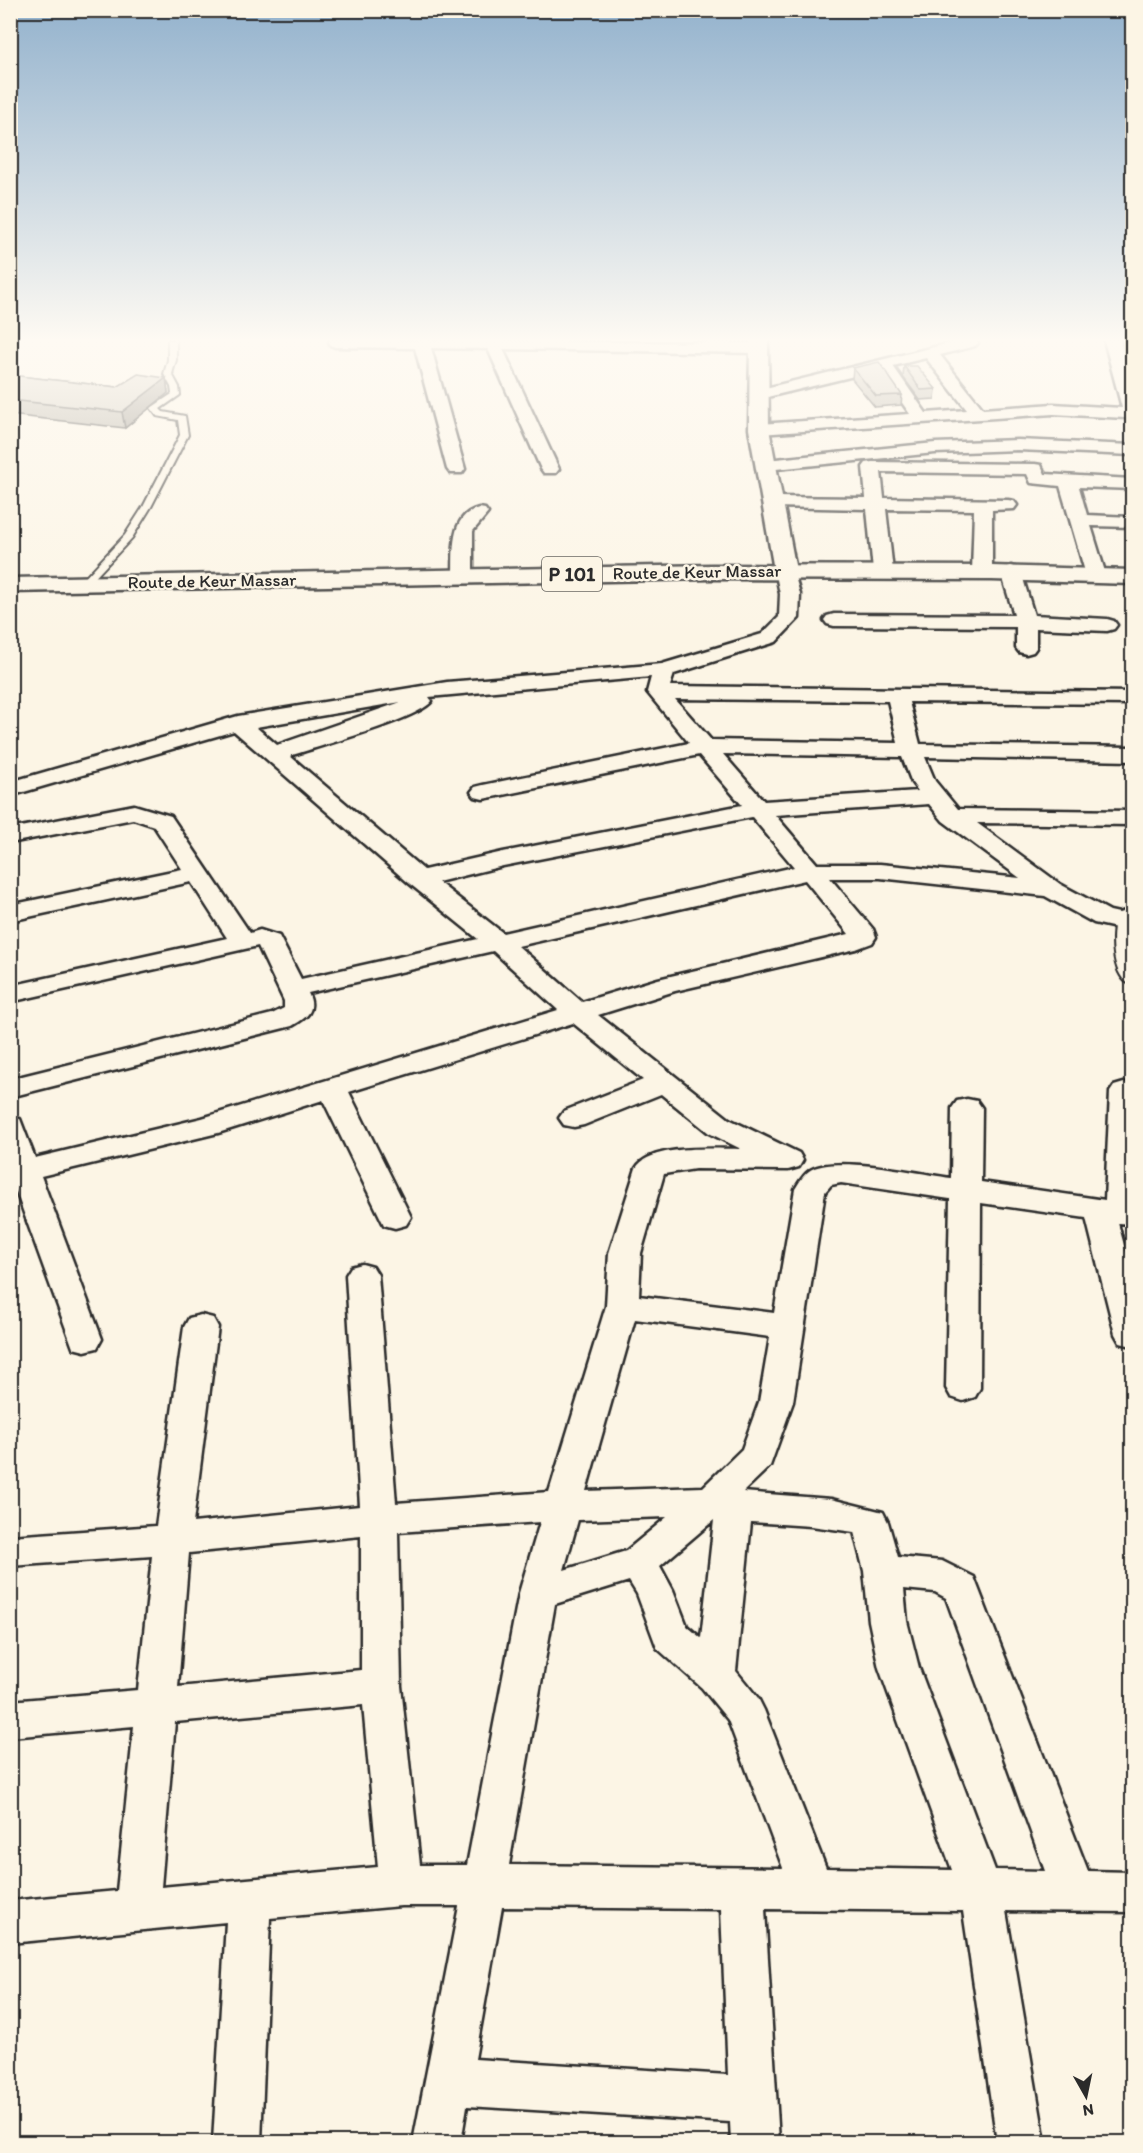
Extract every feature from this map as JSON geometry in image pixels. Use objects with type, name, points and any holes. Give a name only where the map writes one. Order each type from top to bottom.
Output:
[{"type":"main road","points":[[761,440],[785,570]]},
{"type":"main road","name":"Route de Keur Massar","points":[[10,585],[785,570],[1011,572],[1132,577]]},
{"type":"street","points":[[448,440],[456,469]]},
{"type":"street","points":[[537,440],[550,469]]},
{"type":"street","points":[[766,465],[935,448],[1018,445],[1132,450]]},
{"type":"street","points":[[883,571],[872,467],[1035,469],[1037,479],[1132,484]]},
{"type":"street","points":[[1068,481],[1096,575]]},
{"type":"street","points":[[772,502],[1008,505]]},
{"type":"street","points":[[982,572],[984,505]]},
{"type":"street","points":[[463,576],[464,530],[478,513]]},
{"type":"street","points":[[1080,520],[1132,522]]},
{"type":"street","points":[[10,789],[238,723],[447,688],[664,670],[770,639],[789,618],[790,594],[785,570]]},
{"type":"street","points":[[1011,572],[1026,621],[1026,648]]},
{"type":"street","points":[[834,620],[1026,621],[1107,625]]},
{"type":"street","points":[[658,692],[664,670]]},
{"type":"street","points":[[274,754],[396,713],[447,688]]},
{"type":"street","points":[[658,692],[1132,698]]},
{"type":"street","points":[[17,1172],[208,1126],[667,985],[845,944],[863,937],[860,929],[658,692]]},
{"type":"street","points":[[897,696],[911,751],[924,783],[951,816],[1051,889],[1103,918],[1127,919]]},
{"type":"street","points":[[238,723],[418,879],[498,942],[578,1013],[719,1126],[821,1177]]},
{"type":"street","points":[[483,792],[703,747],[1132,754]]},
{"type":"street","points":[[418,879],[503,859],[757,809],[936,797]]},
{"type":"street","points":[[10,836],[134,812],[163,821],[243,942]]},
{"type":"street","points":[[951,816],[1132,818]]},
{"type":"street","points":[[292,988],[811,871],[880,871],[1051,889]]},
{"type":"street","points":[[10,913],[197,873]]},
{"type":"street","points":[[10,994],[260,938],[270,942],[298,1001],[297,1012],[282,1020],[10,1088]]},
{"type":"street","points":[[574,1118],[663,1082]]},
{"type":"street","points":[[332,1088],[395,1217]]},
{"type":"street","points":[[1124,1092],[1117,1211],[1132,1334]]},
{"type":"street","points":[[963,1388],[964,1190],[967,1108]]},
{"type":"street","points":[[10,1126],[17,1172],[84,1339]]},
{"type":"street","points":[[437,2142],[538,1593],[622,1306],[625,1253],[651,1168],[657,1163],[679,1160],[788,1160]]},
{"type":"street","points":[[538,1593],[638,1563],[723,1504],[757,1456],[776,1402],[810,1189],[821,1177],[841,1173],[1117,1211]]},
{"type":"street","points":[[362,1275],[379,1519],[381,1686],[400,1885]]},
{"type":"street","points":[[622,1306],[788,1327]]},
{"type":"street","points":[[137,1910],[172,1540],[201,1327]]},
{"type":"street","points":[[716,1676],[723,1504]]},
{"type":"street","points":[[10,1551],[172,1540],[379,1519],[564,1506],[723,1504],[848,1514],[870,1522],[883,1571],[888,1621],[900,1668],[981,1890],[1021,2142]]},
{"type":"street","points":[[638,1563],[654,1590],[671,1636],[716,1676],[744,1710],[812,1889]]},
{"type":"street","points":[[883,1571],[942,1577],[961,1588],[1074,1891]]},
{"type":"street","points":[[10,1719],[381,1686]]},
{"type":"street","points":[[12,1928],[137,1910],[400,1885],[1130,1892]]},
{"type":"street","points":[[448,2081],[754,2121],[742,1888]]},
{"type":"street","points":[[237,2142],[249,1899]]},
{"type":"lane","points":[[84,584],[129,536],[147,507],[181,440]]},
{"type":"lane","points":[[1127,919],[1117,935],[1117,952],[1132,981]]}]
